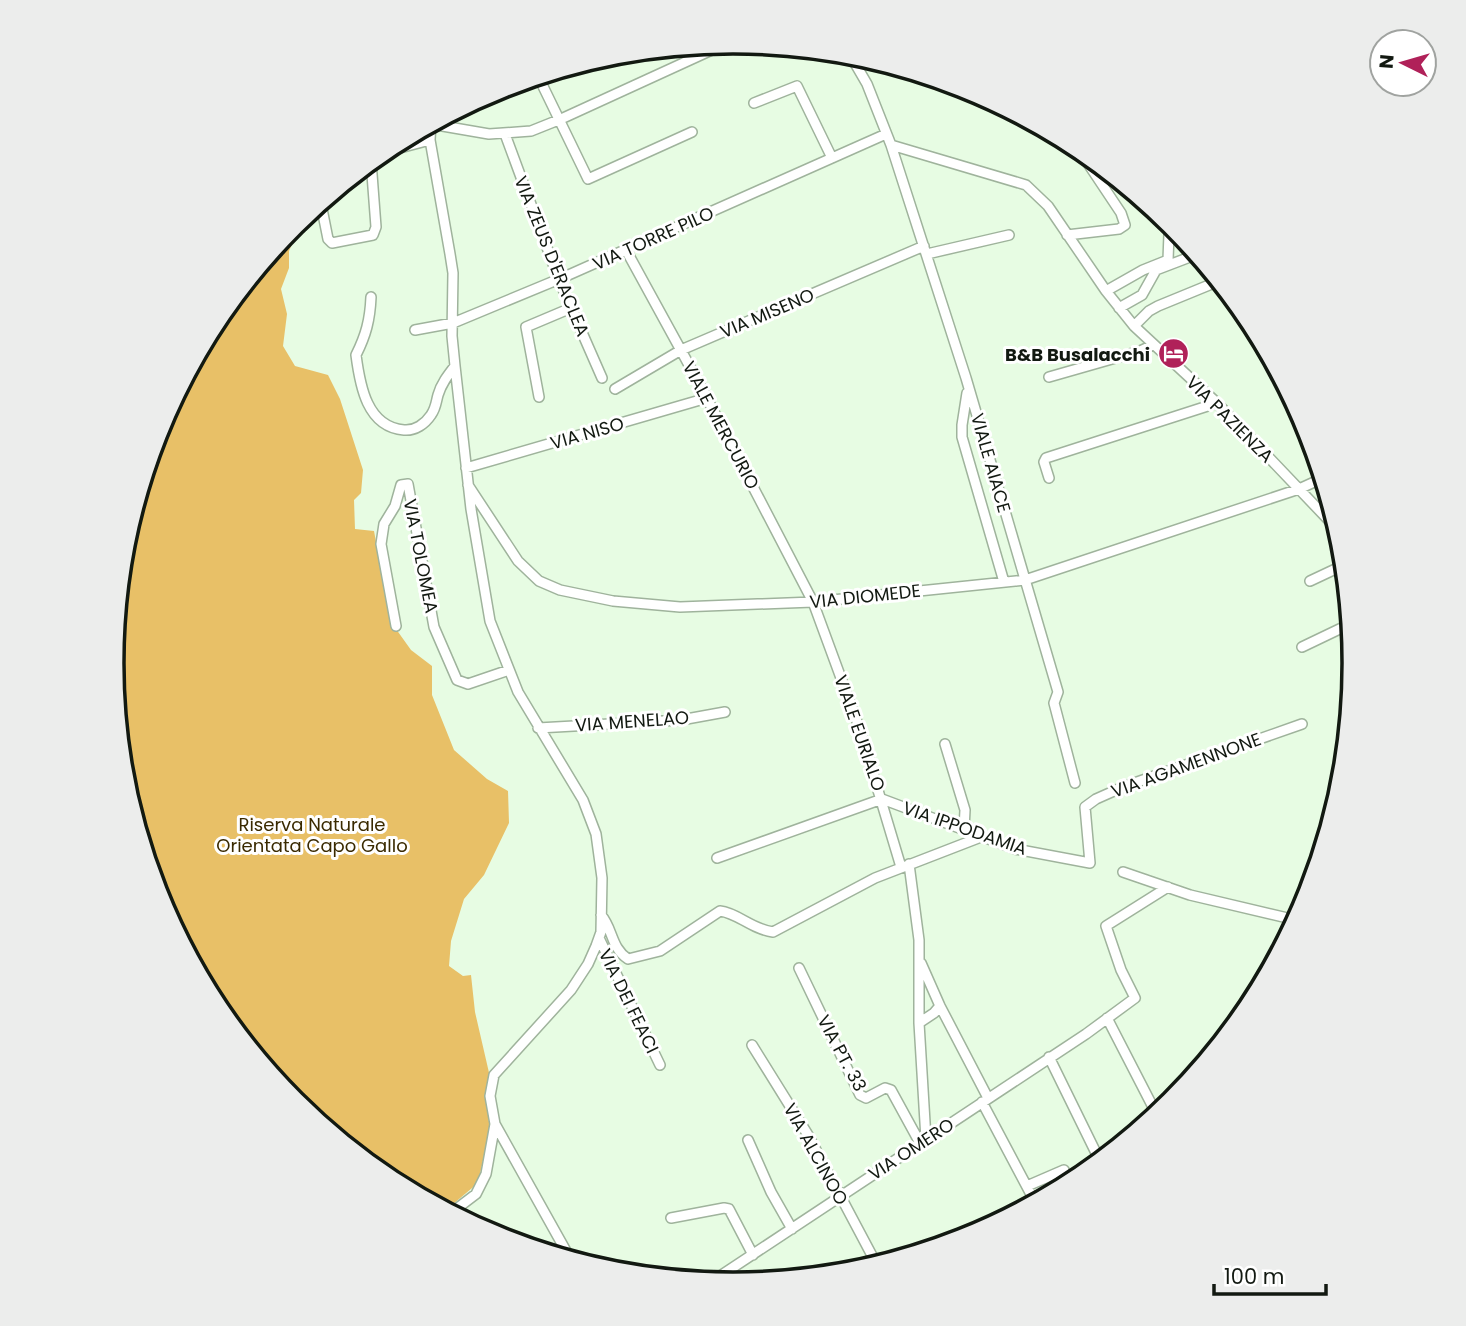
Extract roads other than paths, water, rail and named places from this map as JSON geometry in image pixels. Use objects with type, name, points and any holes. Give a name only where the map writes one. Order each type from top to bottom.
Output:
[{"type":"street","points":[[446,127],[505,134],[531,131],[561,120],[700,56]]},
{"type":"street","name":"VIALE AIACE","points":[[857,67],[867,84],[891,145],[966,378],[1058,692],[1054,703],[1075,783]]},
{"type":"street","points":[[543,85],[588,179],[692,132]]},
{"type":"street","points":[[754,103],[797,86],[832,158]]},
{"type":"street","name":"VIA ZEUS D'ERACLEA","points":[[505,134],[559,280],[602,378]]},
{"type":"street","name":"VIA TORRE PILO","points":[[415,330],[453,323],[559,280],[886,134]]},
{"type":"street","points":[[430,135],[450,254],[455,366],[468,485],[490,621],[518,692],[583,800],[596,834],[602,878],[599,938],[588,964],[570,990],[494,1075],[490,1096],[495,1124],[564,1248]]},
{"type":"street","points":[[417,143],[430,140]]},
{"type":"street","name":"VIA PAZIENZA","points":[[891,145],[1026,185],[1048,206],[1106,291],[1134,326],[1217,403],[1323,514]]},
{"type":"street","points":[[323,214],[328,239],[332,243],[373,235],[376,227],[372,173]]},
{"type":"street","points":[[1067,235],[1119,229],[1125,225],[1121,213],[1095,173]]},
{"type":"street","name":"VIA MISENO","points":[[615,389],[681,350],[925,250],[1009,235]]},
{"type":"street","points":[[1106,291],[1143,270],[1168,260],[1168,238]]},
{"type":"street","name":"VIALE MERCURIO","points":[[626,250],[813,602]]},
{"type":"street","points":[[1119,308],[1142,295],[1156,270],[1187,258]]},
{"type":"street","points":[[1134,326],[1158,306],[1210,285]]},
{"type":"street","points":[[371,297],[370,320],[366,338],[356,355],[357,363],[367,401],[374,415],[390,429],[411,430],[420,426],[430,416],[444,382],[455,366]]},
{"type":"street","points":[[539,397],[526,327],[571,308]]},
{"type":"street","points":[[1049,377],[1153,345]]},
{"type":"street","points":[[966,378],[967,399],[962,437],[1004,582]]},
{"type":"street","name":"VIA NISO","points":[[466,468],[707,398]]},
{"type":"street","points":[[1049,478],[1044,462],[1046,458],[1217,403]]},
{"type":"street","name":"VIA DIOMEDE","points":[[468,485],[501,537],[527,572],[538,581],[560,590],[643,605],[680,607],[813,602],[1025,580],[1314,482]]},
{"type":"street","name":"VIA TOLOMEA","points":[[396,626],[381,544],[384,524],[401,485],[408,484],[434,627],[457,680],[468,684],[509,670]]},
{"type":"street","points":[[1310,581],[1334,569]]},
{"type":"street","name":"VIALE EURIALO","points":[[813,602],[859,727],[905,865],[919,940]]},
{"type":"street","points":[[1303,647],[1340,629]]},
{"type":"street","name":"VIA MENELAO","points":[[538,728],[681,720],[725,712]]},
{"type":"street","name":"VIA AGAMENNONE","points":[[1090,863],[1085,807],[1096,799],[1165,771],[1302,724]]},
{"type":"street","points":[[945,744],[965,810],[964,829]]},
{"type":"street","points":[[717,858],[882,799]]},
{"type":"street","name":"VIA IPPODAMIA","points":[[882,799],[1015,849],[1090,863]]},
{"type":"street","points":[[601,915],[607,922],[618,953],[628,959],[660,951],[720,911],[728,912],[761,930],[773,932],[875,878],[981,837]]},
{"type":"street","points":[[1123,872],[1248,910],[1285,918]]},
{"type":"street","name":"VIA OMERO","points":[[727,1272],[1135,998],[1121,970],[1106,926],[1168,887]]},
{"type":"street","name":"VIA DEI FEACI","points":[[599,938],[660,1065]]},
{"type":"street","points":[[919,940],[922,966],[1031,1193]]},
{"type":"street","points":[[919,940],[923,1141]]},
{"type":"street","name":"VIA PT. 33","points":[[799,968],[860,1095],[866,1098],[886,1088],[891,1090],[923,1141]]},
{"type":"street","points":[[919,1023],[940,1006]]},
{"type":"street","points":[[1109,1017],[1152,1104]]},
{"type":"street","name":"VIA ALCINOO","points":[[752,1045],[808,1135],[872,1255]]},
{"type":"street","points":[[1049,1057],[1096,1152]]},
{"type":"street","points":[[459,1206],[480,1188],[486,1174],[495,1124]]},
{"type":"street","points":[[748,1140],[771,1192],[792,1229]]},
{"type":"street","points":[[1027,1186],[1063,1170]]},
{"type":"street","points":[[671,1218],[729,1209],[753,1255]]},
{"type":"place","name":"B&B Busalacchi","points":[[1173,354]]},
{"type":"park label","name":"Riserva Naturale Orientata Capo Gallo","points":[[312,834]]}]
